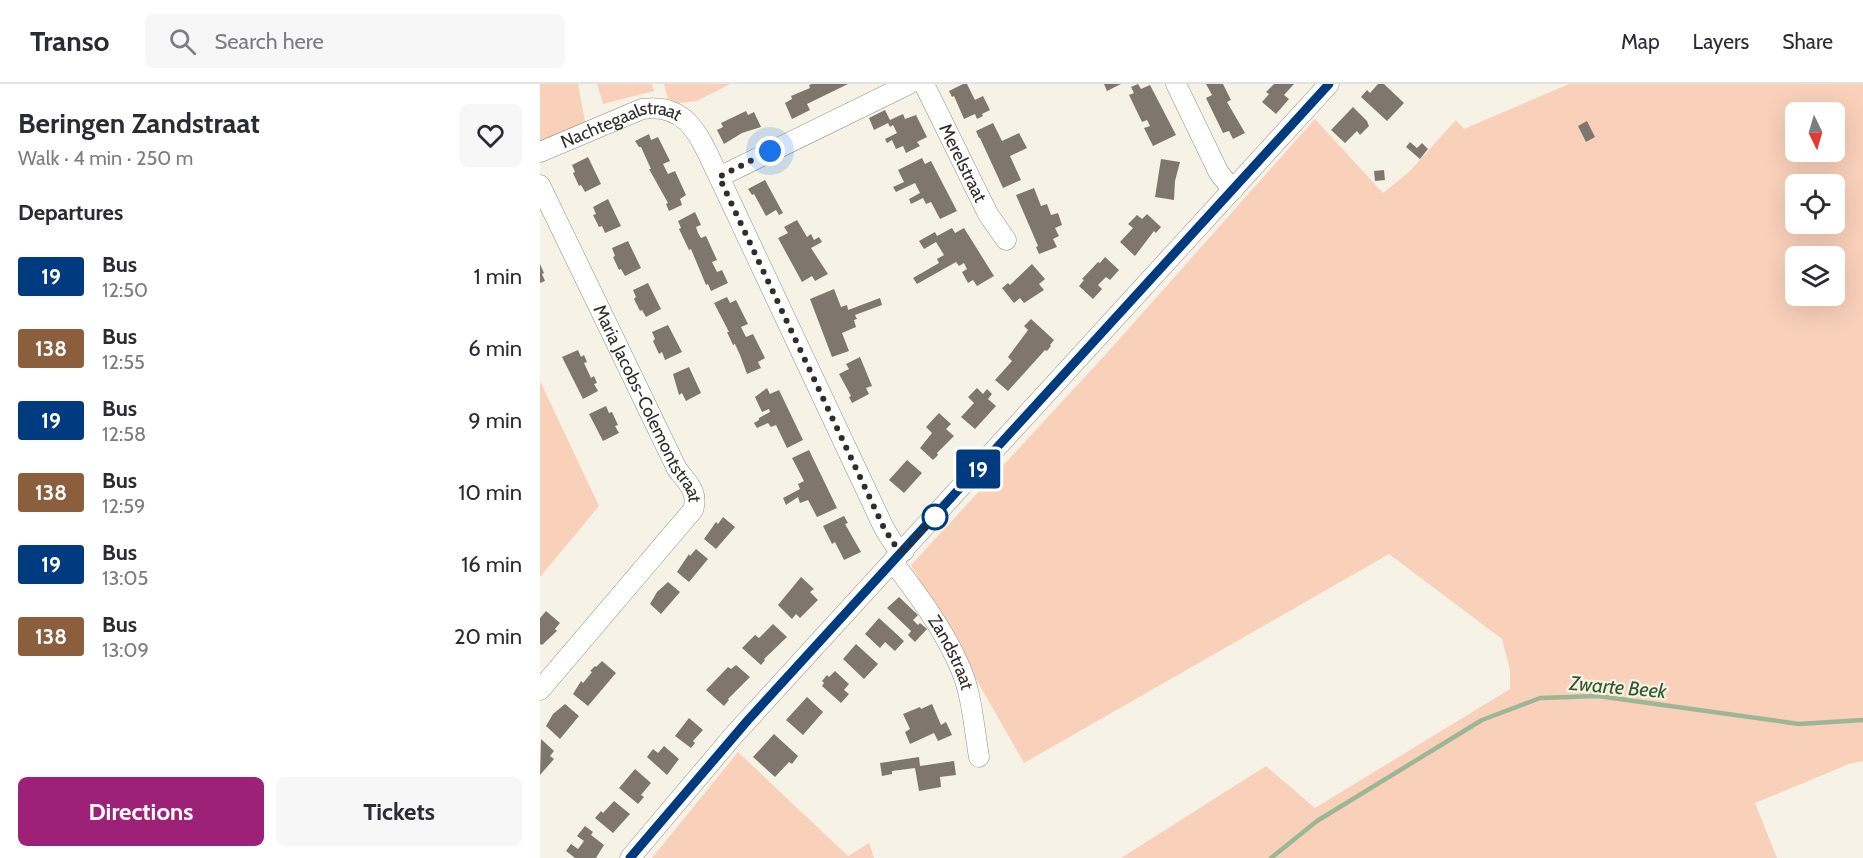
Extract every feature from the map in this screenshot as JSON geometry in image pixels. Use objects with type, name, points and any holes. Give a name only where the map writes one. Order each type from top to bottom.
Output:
[{"type":"street","points":[[719,177],[909,84]]},
{"type":"street","name":"Merelstraat","points":[[924,84],[988,214],[1006,240]]},
{"type":"street","points":[[1176,84],[1219,173],[1233,190]]},
{"type":"street","points":[[630,858],[733,736],[1329,84]]},
{"type":"street","name":"Nachtegaalstraat","points":[[540,152],[626,114],[655,107],[669,109],[689,123],[699,137],[719,177],[898,556]]},
{"type":"street","name":"Maria Jacobs-Colemontstraat","points":[[540,185],[677,469],[693,489],[695,505],[540,690]]},
{"type":"street","name":"Zandstraat","points":[[898,556],[961,668],[969,697],[979,757]]},
{"type":"shaded area","points":[[540,84],[578,84],[586,126],[540,146]]},
{"type":"shaded area","points":[[597,84],[652,84],[654,91],[603,104]]},
{"type":"shaded area","points":[[664,84],[730,84],[697,101],[669,104]]},
{"type":"shaded area","points":[[1569,84],[1863,84],[1863,761],[1849,764],[1755,803],[1777,858],[1121,858],[1266,766],[1315,808],[1510,689],[1510,670],[1502,639],[1389,554],[1024,763],[911,565],[1106,354],[1315,119],[1383,193],[1409,172],[1456,120],[1464,129]]},
{"type":"shaded area","points":[[540,381],[599,506],[540,577]]},
{"type":"shaded area","points":[[738,752],[848,856],[869,843],[874,858],[652,858]]},
{"type":"building","points":[[848,84],[807,104],[810,110],[792,119],[785,103],[792,99],[791,96],[810,88],[809,85]]},
{"type":"building","points":[[967,84],[975,100],[983,96],[990,110],[982,114],[983,116],[977,119],[975,114],[964,119],[954,96],[952,97],[949,91]]},
{"type":"building","points":[[1104,84],[1121,84],[1107,91]]},
{"type":"building","points":[[1138,84],[1141,89],[1150,85],[1176,135],[1153,146],[1144,128],[1150,126],[1147,120],[1142,122],[1129,95],[1134,93],[1131,87]]},
{"type":"building","points":[[1206,84],[1223,84],[1231,100],[1227,102],[1245,133],[1233,139],[1229,131],[1223,133],[1206,98],[1212,95]]},
{"type":"building","points":[[1274,84],[1294,84],[1284,95],[1289,99],[1276,114],[1262,102],[1269,94],[1266,92]]},
{"type":"building","points":[[1378,84],[1384,84],[1404,103],[1387,121],[1361,97],[1367,90],[1370,93]]},
{"type":"building","points":[[1353,107],[1369,126],[1360,135],[1357,131],[1345,143],[1331,130]]},
{"type":"building","points":[[885,110],[890,120],[903,114],[905,119],[916,115],[927,137],[917,142],[920,146],[906,153],[903,146],[896,149],[892,140],[887,143],[885,139],[897,133],[893,125],[890,127],[888,123],[874,130],[869,118]]},
{"type":"building","points":[[746,111],[748,115],[754,112],[761,127],[742,133],[724,144],[717,130],[723,127],[721,123]]},
{"type":"building","points":[[1587,121],[1595,137],[1586,142],[1578,126]]},
{"type":"building","points":[[993,123],[1002,141],[1019,133],[1027,148],[1010,156],[1021,180],[1003,188],[976,131]]},
{"type":"building","points":[[649,134],[651,140],[658,137],[670,161],[663,164],[668,174],[675,171],[686,195],[680,199],[682,205],[669,211],[666,204],[668,203],[649,169],[651,169],[641,147],[635,141]]},
{"type":"building","points":[[1410,142],[1417,148],[1422,143],[1428,149],[1420,159],[1406,147]]},
{"type":"building","points":[[588,157],[601,184],[585,192],[581,185],[579,186],[572,165]]},
{"type":"building","points":[[922,158],[925,164],[931,161],[957,211],[940,219],[931,202],[926,204],[923,198],[911,204],[909,199],[920,193],[915,183],[896,192],[893,187],[904,182],[898,170]]},
{"type":"building","points":[[1161,159],[1180,162],[1175,181],[1174,200],[1155,197]]},
{"type":"building","points":[[1384,170],[1385,180],[1375,181],[1374,171]]},
{"type":"building","points":[[765,180],[783,213],[779,215],[776,210],[766,216],[754,194],[752,195],[748,189]]},
{"type":"building","points":[[1034,188],[1041,206],[1047,204],[1051,215],[1058,213],[1062,225],[1055,228],[1059,236],[1053,239],[1057,247],[1039,254],[1036,247],[1038,246],[1016,195]]},
{"type":"building","points":[[608,199],[621,226],[605,233],[593,215],[596,214],[593,207]]},
{"type":"building","points":[[695,212],[701,225],[696,227],[698,233],[701,238],[706,236],[717,260],[712,262],[717,272],[722,270],[728,283],[711,291],[679,229],[681,228],[678,221]]},
{"type":"building","points":[[1147,214],[1161,227],[1156,233],[1154,231],[1135,256],[1120,242],[1133,228],[1128,224],[1137,215],[1142,219]]},
{"type":"building","points":[[797,220],[807,237],[811,234],[814,240],[819,237],[822,242],[811,248],[828,274],[815,281],[812,276],[802,282],[778,238],[788,233],[784,227]]},
{"type":"building","points":[[952,228],[955,233],[964,228],[994,276],[977,286],[973,280],[968,283],[962,272],[967,269],[964,263],[959,266],[956,262],[917,284],[913,278],[939,263],[937,259],[944,255],[936,242],[924,249],[919,241],[935,232],[937,236]]},
{"type":"building","points":[[628,241],[641,268],[625,276],[621,269],[619,270],[612,248]]},
{"type":"building","points":[[1105,257],[1119,270],[1110,280],[1106,277],[1098,285],[1102,289],[1093,299],[1079,286],[1084,280],[1082,279]]},
{"type":"building","points":[[540,264],[545,281],[540,283]]},
{"type":"building","points":[[1032,264],[1045,279],[1039,284],[1044,290],[1024,303],[1020,298],[1014,303],[1002,288],[1008,283],[1010,285]]},
{"type":"building","points":[[648,283],[661,309],[646,317],[634,299],[636,297],[633,290]]},
{"type":"building","points":[[834,289],[841,307],[847,305],[848,310],[880,298],[882,305],[855,315],[856,327],[842,333],[849,351],[832,357],[810,299]]},
{"type":"building","points":[[727,297],[730,303],[736,300],[748,324],[741,327],[746,337],[753,334],[765,358],[758,362],[761,368],[747,374],[714,303]]},
{"type":"building","points":[[1031,319],[1054,340],[1047,351],[1045,350],[1008,391],[995,380],[1012,361],[1008,357],[1028,330],[1024,326]]},
{"type":"building","points":[[668,325],[682,352],[665,360],[662,352],[659,354],[652,332]]},
{"type":"building","points":[[578,350],[581,357],[584,355],[587,362],[584,363],[591,378],[594,376],[597,383],[594,384],[598,391],[583,399],[562,357]]},
{"type":"building","points":[[860,357],[872,386],[866,388],[869,394],[852,403],[849,397],[851,396],[839,374],[849,369],[846,364]]},
{"type":"building","points":[[689,367],[701,393],[686,401],[682,393],[679,395],[673,374]]},
{"type":"building","points":[[767,388],[770,394],[779,390],[803,440],[787,448],[776,425],[771,427],[768,423],[757,428],[754,423],[770,412],[769,409],[762,412],[755,397]]},
{"type":"building","points":[[977,388],[983,394],[987,389],[992,394],[988,399],[996,406],[975,429],[961,417],[974,403],[968,397]]},
{"type":"building","points":[[606,406],[609,413],[612,412],[619,433],[603,441],[589,414]]},
{"type":"building","points":[[939,413],[951,424],[946,429],[954,436],[933,460],[920,448],[932,433],[926,427]]},
{"type":"building","points":[[809,450],[837,508],[817,517],[808,500],[800,503],[798,497],[786,505],[783,498],[800,489],[798,484],[804,481],[792,458]]},
{"type":"building","points":[[907,460],[922,473],[904,493],[889,480]]},
{"type":"building","points":[[844,516],[848,523],[845,524],[861,552],[844,560],[835,542],[832,544],[823,526]]},
{"type":"building","points":[[723,517],[735,527],[716,549],[704,539],[716,522],[718,524]]},
{"type":"building","points":[[696,549],[708,559],[689,582],[677,572],[689,554],[690,556]]},
{"type":"building","points":[[801,577],[814,589],[810,592],[818,600],[800,618],[796,614],[792,619],[778,605]]},
{"type":"building","points":[[668,582],[680,592],[661,614],[650,604],[657,592]]},
{"type":"building","points":[[899,597],[918,615],[913,620],[927,629],[915,642],[908,635],[911,631],[887,608]]},
{"type":"building","points":[[546,611],[560,623],[555,629],[557,631],[542,645],[540,644],[540,618]]},
{"type":"building","points":[[879,618],[904,641],[895,651],[885,642],[880,648],[865,634]]},
{"type":"building","points":[[773,624],[787,637],[764,659],[761,665],[742,648],[755,635],[759,638]]},
{"type":"building","points":[[856,644],[878,664],[864,679],[843,659]]},
{"type":"building","points":[[602,661],[616,673],[588,706],[573,694],[581,681],[583,683],[592,672],[590,671]]},
{"type":"building","points":[[736,665],[750,677],[724,706],[706,690],[728,667],[731,669]]},
{"type":"building","points":[[835,671],[849,684],[844,690],[849,694],[841,703],[822,686],[824,683],[822,681],[827,675],[829,677]]},
{"type":"building","points":[[807,697],[823,712],[803,735],[786,720]]},
{"type":"building","points":[[565,704],[579,716],[560,739],[546,726],[553,714]]},
{"type":"building","points":[[932,704],[941,725],[946,722],[952,735],[938,741],[934,733],[910,744],[905,732],[910,729],[903,714]]},
{"type":"building","points":[[689,718],[703,730],[693,741],[695,743],[691,748],[675,736]]},
{"type":"building","points":[[774,734],[798,756],[792,764],[789,762],[775,777],[753,757]]},
{"type":"building","points":[[541,739],[554,751],[550,756],[554,759],[540,775]]},
{"type":"building","points":[[664,746],[679,759],[667,775],[647,757],[653,749],[658,753]]},
{"type":"building","points":[[919,757],[920,766],[954,761],[956,775],[940,777],[941,787],[919,791],[915,768],[892,771],[892,774],[882,776],[880,763]]},
{"type":"building","points":[[635,769],[651,783],[641,795],[644,797],[638,804],[619,788]]},
{"type":"building","points":[[614,801],[630,814],[613,833],[595,818]]},
{"type":"building","points":[[585,826],[593,832],[591,835],[604,845],[596,858],[575,858],[566,851],[571,844],[578,849],[584,841],[577,836]]},
{"type":"waterway","name":"Zwarte Beek","points":[[1271,858],[1317,821],[1482,720],[1540,698],[1598,696],[1799,724],[1863,720]]},
{"type":"bus line","name":"19","points":[[630,858],[733,736],[1329,84]]},
{"type":"route","points":[[770,151],[719,177],[803,359],[884,528],[894,544],[904,551],[935,517]]}]
